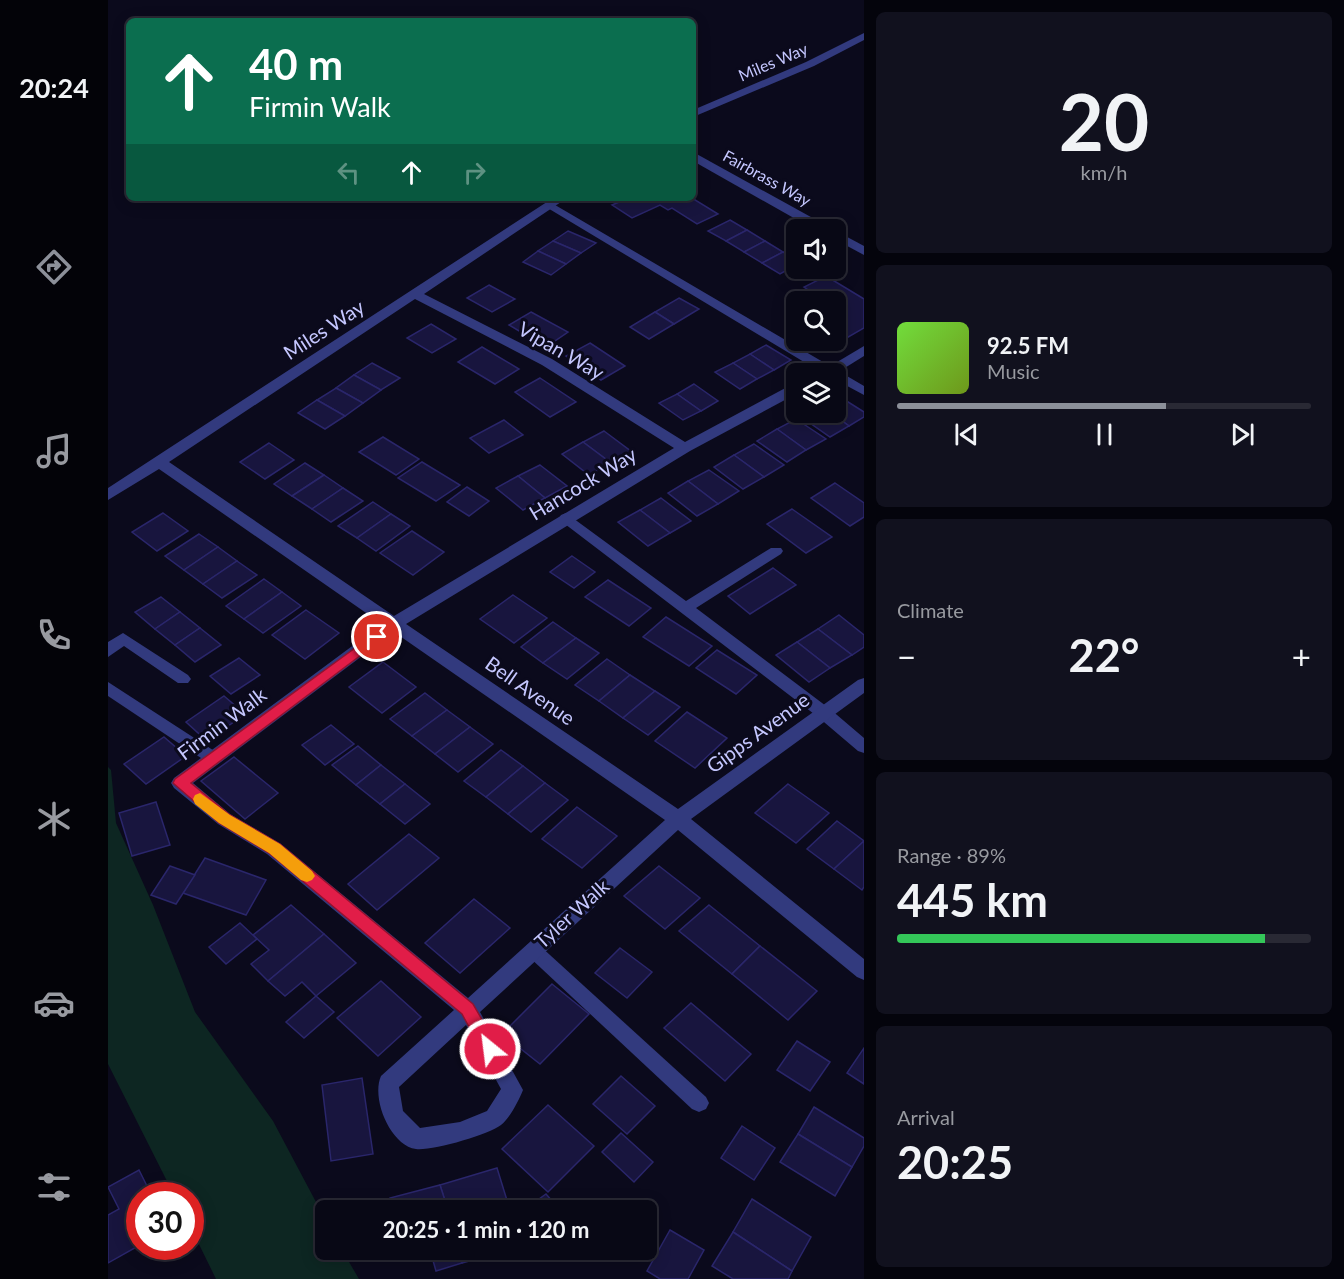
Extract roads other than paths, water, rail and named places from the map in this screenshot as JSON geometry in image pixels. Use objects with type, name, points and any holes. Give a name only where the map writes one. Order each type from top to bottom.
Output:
[{"type":"street","name":"Miles Way","points":[[696,113],[810,64],[864,36]]},
{"type":"street","name":"Fairbrass Way","points":[[696,158],[805,219]]},
{"type":"street","name":"Miles Way","points":[[108,495],[556,201]]},
{"type":"street","points":[[846,241],[864,251]]},
{"type":"street","name":"Vipan Way","points":[[415,294],[547,362],[685,448]]},
{"type":"street","points":[[845,363],[864,350]]},
{"type":"street","name":"Hancock Way","points":[[395,623],[685,448],[786,393]]},
{"type":"street","name":"Bell Avenue","points":[[159,462],[678,819],[864,971]]},
{"type":"street","name":"Firmin Walk","points":[[313,881],[274,849],[224,819],[180,783],[395,623]]},
{"type":"street","name":"Gipps Avenue","points":[[678,819],[864,684]]},
{"type":"street","name":"Tyler Walk","points":[[313,881],[467,1009],[513,1090],[494,1118],[461,1132],[417,1139],[399,1127],[389,1105],[387,1083],[467,1009],[678,819]]},
{"type":"lane","points":[[556,201],[815,363]]},
{"type":"lane","points":[[846,381],[864,391]]},
{"type":"lane","points":[[566,518],[824,713],[864,747]]},
{"type":"lane","points":[[685,608],[776,551]]},
{"type":"lane","points":[[108,651],[123,638],[183,679]]},
{"type":"lane","points":[[108,688],[213,758]]},
{"type":"lane","points":[[533,950],[699,1102]]}]
